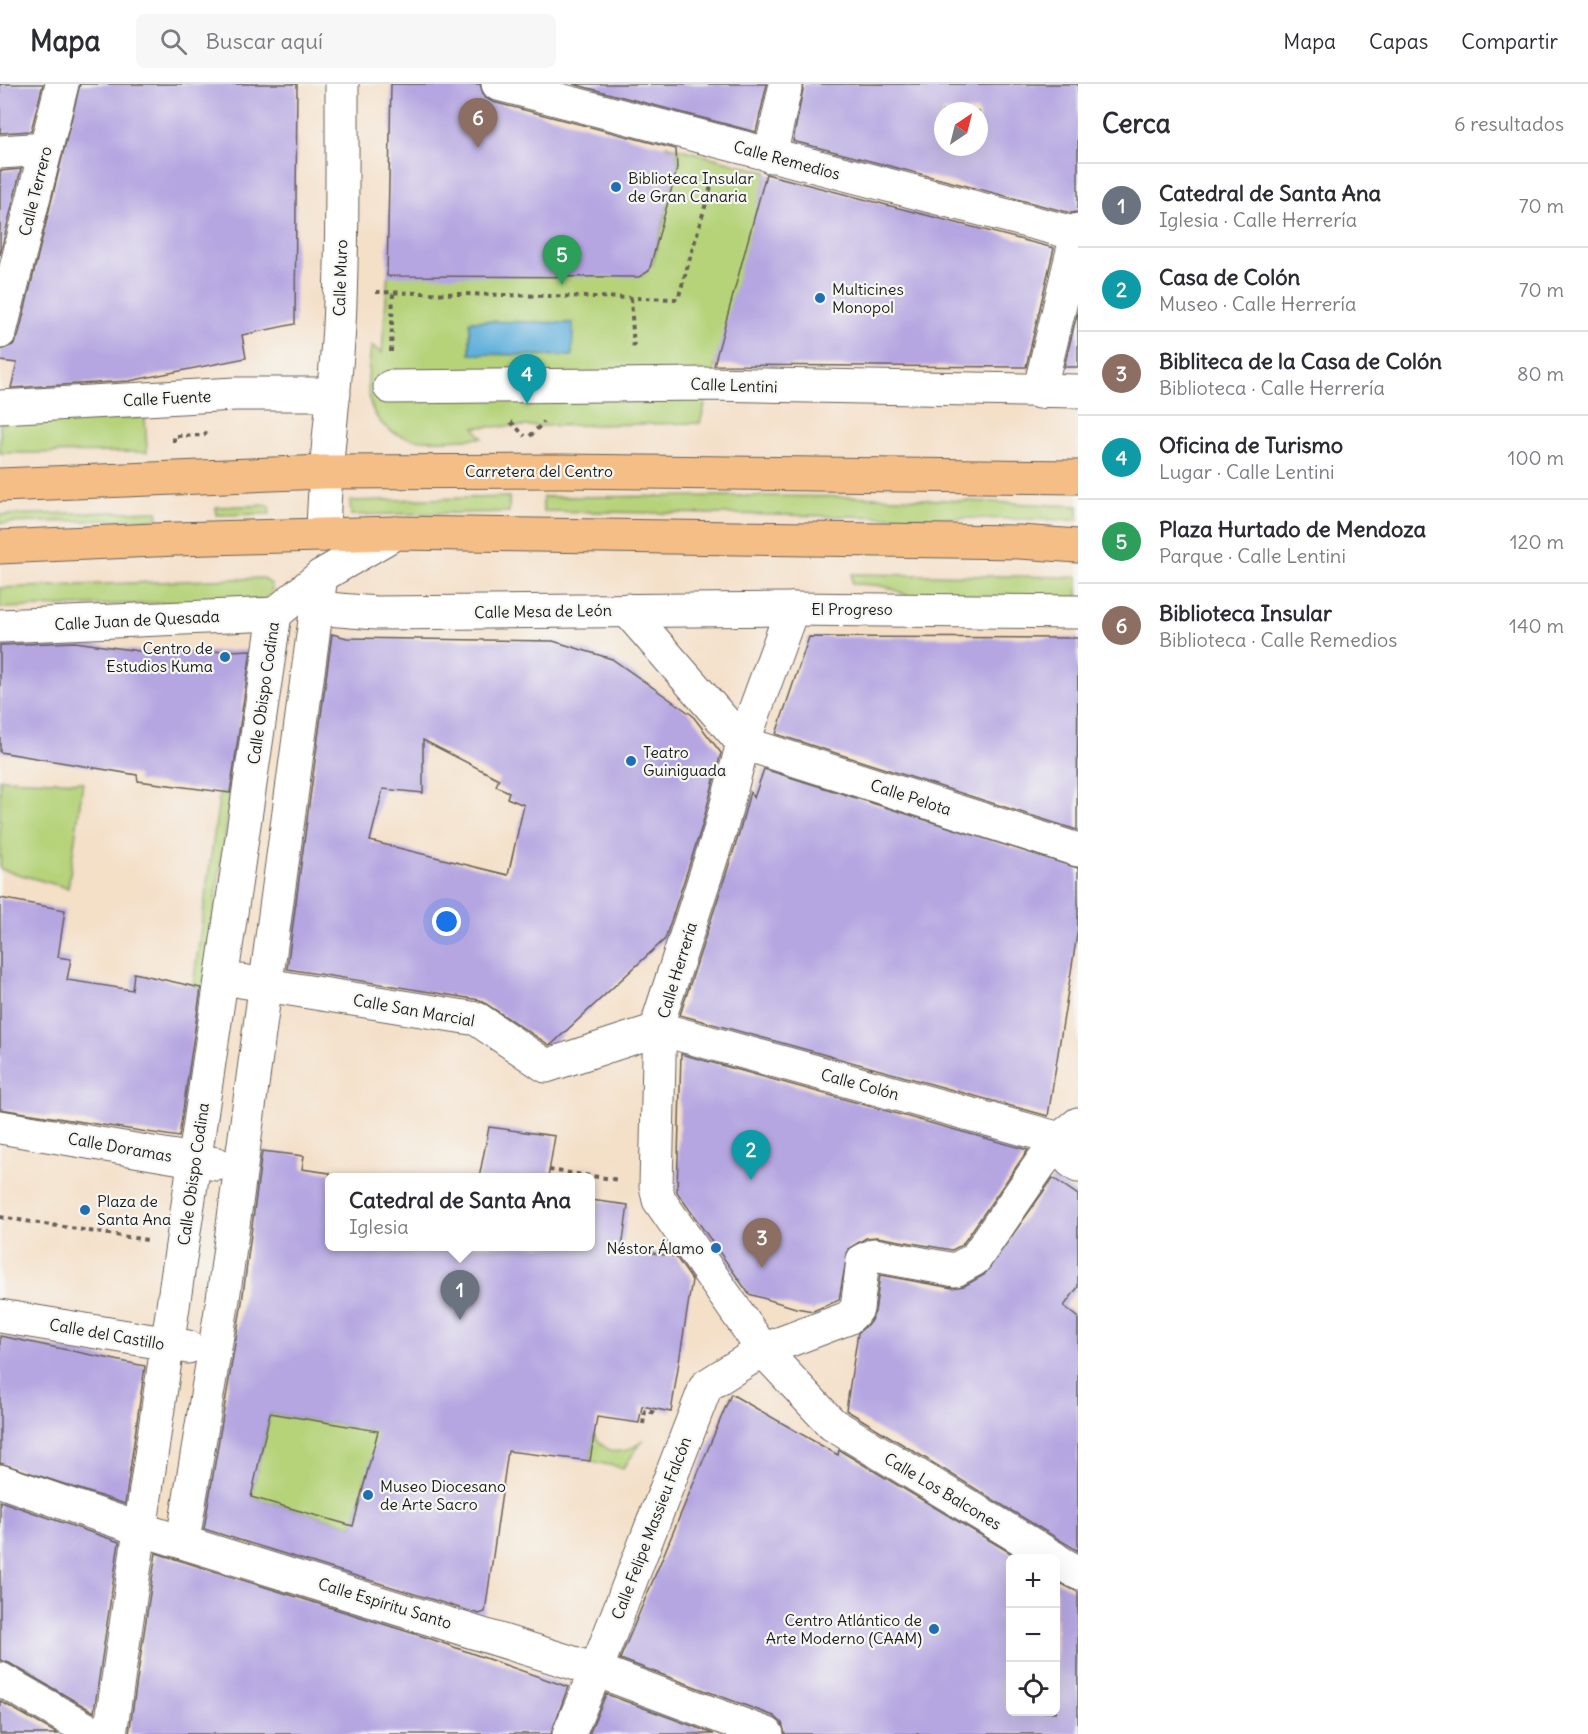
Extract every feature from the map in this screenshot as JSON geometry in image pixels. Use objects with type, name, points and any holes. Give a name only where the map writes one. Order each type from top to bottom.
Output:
[{"type":"main road","name":"Carretera del Centro","points":[[0,485],[324,472],[562,471],[1078,477]]},
{"type":"main road","points":[[0,547],[394,533],[1020,542],[1078,546]]},
{"type":"street","name":"Calle Terrero","points":[[0,332],[62,84]]},
{"type":"street","name":"Calle Muro","points":[[323,535],[324,472],[334,394],[342,264],[342,84]]},
{"type":"street","name":"Calle Remedios","points":[[498,84],[723,144],[1077,232]]},
{"type":"street","points":[[770,156],[786,84]]},
{"type":"street","points":[[0,152],[46,149]]},
{"type":"street","points":[[1039,392],[1077,232]]},
{"type":"street","name":"Calle Lentini","points":[[390,387],[635,384],[1078,392]]},
{"type":"street","name":"Calle Fuente","points":[[0,407],[235,394],[334,394]]},
{"type":"street","points":[[275,614],[321,576],[394,533]]},
{"type":"street","points":[[183,1540],[214,1351],[321,576]]},
{"type":"street","name":"Calle Mesa de León","points":[[315,608],[376,613],[627,610],[743,743]]},
{"type":"street","name":"Calle Herrería","points":[[792,609],[743,743],[720,831],[660,1016],[657,1185],[659,1200],[763,1350],[832,1424]]},
{"type":"street","name":"El Progreso","points":[[627,610],[1078,612]]},
{"type":"street","name":"Calle Juan de Quesada","points":[[0,626],[275,614]]},
{"type":"street","name":"Calle Obispo Codina","points":[[110,1734],[275,614]]},
{"type":"street","name":"Calle Pelota","points":[[743,743],[1078,850]]},
{"type":"street","name":"Calle San Marcial","points":[[222,978],[477,1019],[546,1066],[660,1029]]},
{"type":"street","name":"Calle Colón","points":[[660,1029],[1069,1131]]},
{"type":"street","name":"Calle Doramas","points":[[0,1127],[240,1167]]},
{"type":"street","points":[[1069,1131],[1070,1160],[1078,1166]]},
{"type":"street","points":[[763,1350],[848,1318],[857,1309],[863,1260],[874,1255],[955,1270],[975,1259],[1069,1131]]},
{"type":"street","name":"Calle del Castillo","points":[[0,1316],[214,1351]]},
{"type":"street","name":"Calle Felipe Massieu Falcón","points":[[569,1734],[706,1386],[763,1350]]},
{"type":"street","name":"Calle Los Balcones","points":[[832,1424],[1047,1554]]},
{"type":"street","name":"Calle Espíritu Santo","points":[[0,1481],[140,1529],[183,1540],[596,1670],[767,1734]]},
{"type":"street","name":"Calle Los Balcones","points":[[1060,1562],[1078,1573]]},
{"type":"street","points":[[0,1679],[95,1734]]},
{"type":"path","points":[[366,292],[678,299],[723,144]]},
{"type":"path","points":[[390,387],[393,293]]},
{"type":"path","points":[[631,298],[635,384]]},
{"type":"path","points":[[549,1170],[571,1173]]},
{"type":"path","points":[[595,1176],[628,1181]]},
{"type":"path","points":[[0,1217],[129,1238]]},
{"type":"path","points":[[643,1424],[645,1411],[662,1413]]},
{"type":"green space","points":[[665,145],[767,172],[700,423],[474,427],[482,438],[431,440],[399,435],[386,427],[375,415],[369,397],[368,372],[371,346],[382,353],[388,272],[643,275],[653,263],[678,164],[677,154]],"holes":[[[470,321],[573,323],[572,355],[471,354]]]},
{"type":"green space","points":[[145,417],[147,452],[0,453],[0,423]]},
{"type":"green space","points":[[509,497],[509,512],[351,515],[350,501]]},
{"type":"green space","points":[[543,497],[876,497],[1078,506],[1078,520],[543,511]]},
{"type":"green space","points":[[269,505],[270,514],[216,515],[216,507]]},
{"type":"green space","points":[[157,511],[158,519],[0,523],[0,515]]},
{"type":"green space","points":[[852,574],[1078,577],[1078,601],[914,600],[885,587],[852,584]]},
{"type":"green space","points":[[263,578],[271,584],[272,592],[264,600],[0,608],[0,588]]},
{"type":"green space","points":[[0,779],[83,782],[68,888],[0,869]]},
{"type":"green space","points":[[220,792],[231,793],[203,988],[193,986]]},
{"type":"green space","points":[[270,1413],[391,1433],[366,1477],[353,1526],[251,1497]]},
{"type":"green space","points":[[594,1434],[605,1447],[617,1452],[630,1449],[644,1439],[623,1468],[590,1461]]},
{"type":"water","points":[[470,321],[573,323],[572,356],[470,354]]},
{"type":"building","points":[[0,84],[43,84],[31,131],[0,133]]},
{"type":"building","points":[[80,84],[297,84],[295,324],[242,335],[246,358],[129,381],[11,388],[17,363],[0,361],[0,350],[13,345],[18,337]]},
{"type":"building","points":[[391,84],[480,84],[484,97],[493,102],[676,149],[677,169],[649,271],[639,277],[387,276]]},
{"type":"building","points":[[573,84],[767,84],[756,132]]},
{"type":"building","points":[[804,84],[1078,84],[1078,212],[1071,213],[793,141]]},
{"type":"building","points":[[21,169],[0,255],[0,171]]},
{"type":"building","points":[[766,174],[1054,248],[1026,367],[714,365]]},
{"type":"building","points":[[1078,310],[1078,367],[1064,367]]},
{"type":"building","points":[[332,634],[347,638],[553,641],[612,659],[692,715],[721,753],[702,826],[665,939],[552,1044],[549,1045],[480,1000],[287,969]],"holes":[[[423,740],[499,779],[496,786],[509,792],[507,798],[524,805],[508,875],[370,841],[383,789],[423,793]]]},
{"type":"building","points":[[809,637],[1078,638],[1077,830],[776,734]]},
{"type":"building","points":[[75,642],[160,654],[251,650],[230,793],[138,781],[137,775],[0,752],[0,645]]},
{"type":"building","points":[[764,769],[1078,868],[1078,928],[1048,1116],[680,1015],[738,837],[750,792],[754,798]]},
{"type":"building","points":[[0,898],[65,910],[58,957],[71,959],[67,980],[132,990],[134,973],[201,988],[179,1137],[0,1109]]},
{"type":"building","points":[[681,1054],[1028,1150],[962,1245],[952,1250],[877,1237],[866,1238],[848,1249],[839,1300],[813,1311],[796,1308],[749,1294],[677,1192]]},
{"type":"building","points":[[489,1127],[555,1136],[549,1173],[480,1173]]},
{"type":"building","points":[[262,1151],[304,1156],[302,1169],[330,1173],[325,1173],[325,1251],[595,1251],[595,1201],[628,1205],[622,1248],[676,1257],[692,1280],[671,1412],[642,1406],[639,1423],[597,1417],[590,1461],[508,1451],[485,1612],[479,1614],[204,1529],[242,1302]],"holes":[[[270,1413],[378,1431],[353,1526],[251,1497]]]},
{"type":"building","points":[[1053,1178],[1078,1195],[1078,1287],[1064,1306],[1078,1317],[1078,1551],[846,1410],[858,1333],[870,1322],[875,1312],[880,1275],[952,1288],[964,1286],[984,1275]]},
{"type":"building","points":[[0,1336],[145,1366],[125,1504],[0,1463]]},
{"type":"building","points":[[731,1394],[838,1455],[839,1450],[1012,1554],[1006,1554],[1006,1716],[1060,1716],[1060,1583],[1078,1592],[1078,1734],[785,1734],[782,1723],[774,1716],[620,1659]]},
{"type":"building","points":[[0,1501],[119,1542],[94,1712],[0,1660]]},
{"type":"building","points":[[156,1553],[428,1638],[568,1687],[551,1734],[129,1734]]},
{"type":"building","points":[[606,1694],[714,1734],[589,1734]]},
{"type":"building","points":[[0,1701],[58,1734],[0,1734]]},
{"type":"place","name":"Biblioteca Insular","points":[[478,148]]},
{"type":"place","name":"Biblioteca Insular de Gran Canaria","points":[[616,187]]},
{"type":"place","name":"Plaza Hurtado de Mendoza","points":[[562,285]]},
{"type":"place","name":"Multicines Monopol","points":[[820,298]]},
{"type":"place","name":"Oficina de Turismo","points":[[527,404]]},
{"type":"place","name":"Centro de Estudios Kuma","points":[[225,657]]},
{"type":"place","name":"Teatro Guiniguada","points":[[631,761]]},
{"type":"place","name":"Casa de Colón","points":[[751,1180]]},
{"type":"place","name":"Plaza de Santa Ana","points":[[85,1210]]},
{"type":"place","name":"Néstor Álamo","points":[[716,1248]]},
{"type":"place","name":"Bibliteca de la Casa de Colón","points":[[762,1268]]},
{"type":"place","name":"Catedral de Santa Ana","points":[[460,1320]]},
{"type":"place","name":"Museo Diocesano de Arte Sacro","points":[[368,1495]]},
{"type":"place","name":"Centro Atlántico de Arte Moderno (CAAM)","points":[[934,1629]]}]
